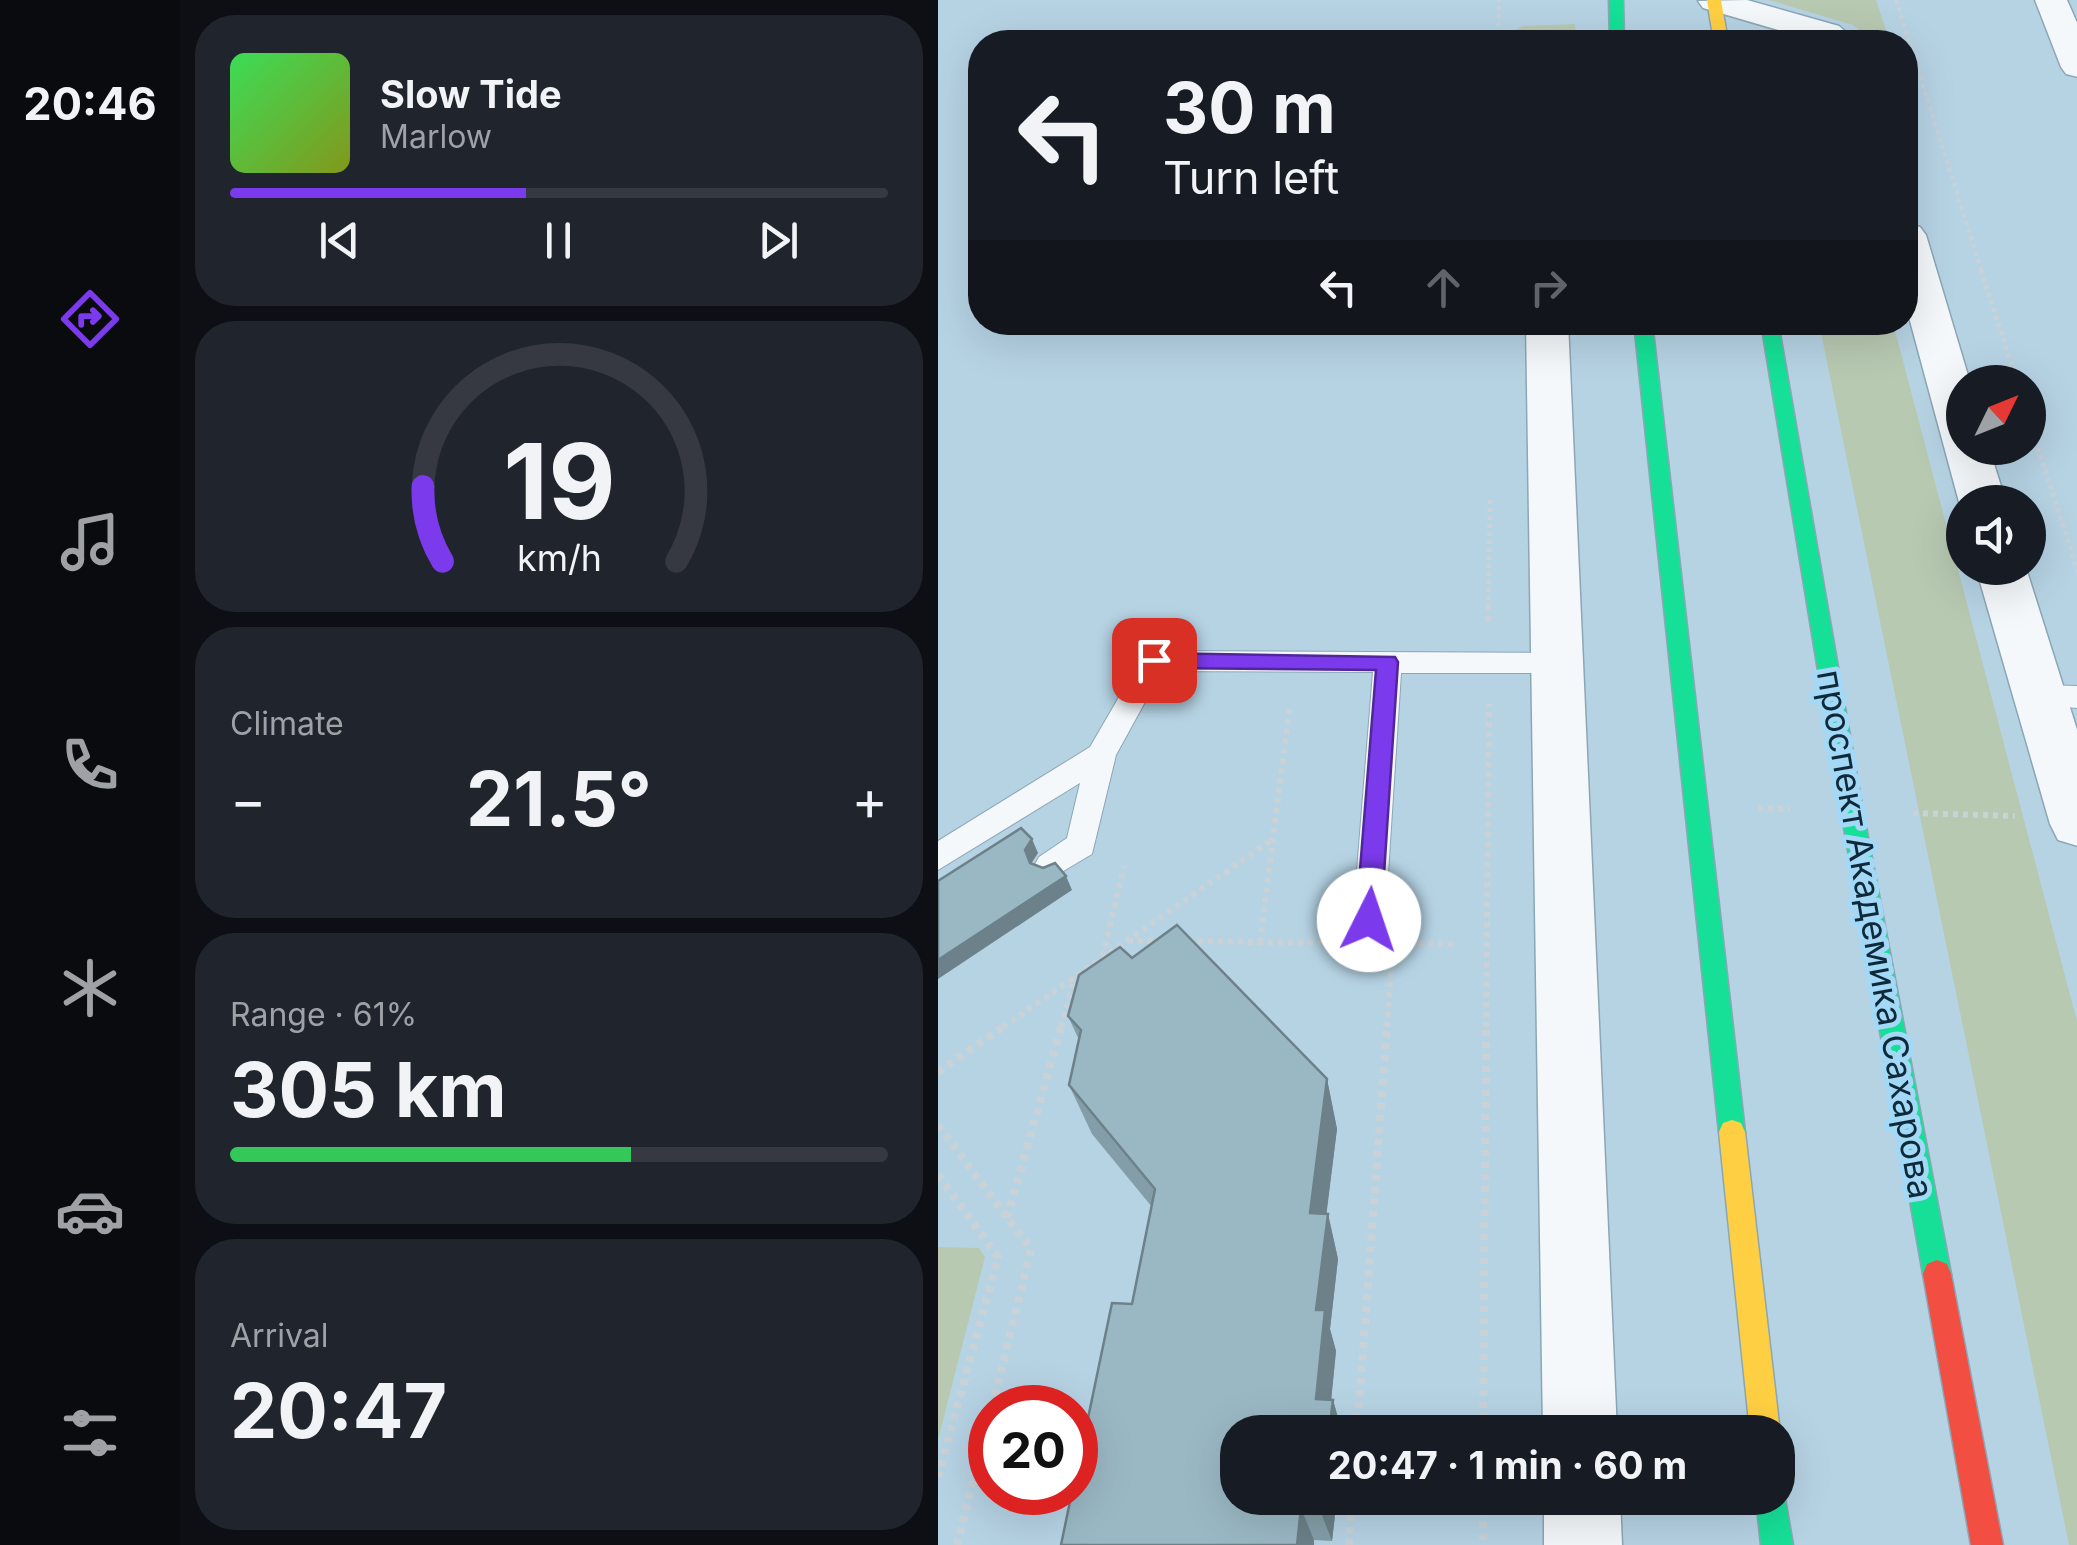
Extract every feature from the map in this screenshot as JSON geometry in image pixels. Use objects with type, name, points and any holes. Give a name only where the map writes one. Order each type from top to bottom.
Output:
[{"type":"main road","points":[[1616,0],[1617,30]]},
{"type":"main road","points":[[1714,0],[1719,30]]},
{"type":"main road","points":[[1645,335],[1762,1415]]},
{"type":"main road","name":"проспект Академика Сахарова","points":[[1771,335],[1852,811],[1987,1545]]},
{"type":"main road","points":[[1774,1515],[1777,1545]]},
{"type":"street","points":[[1714,0],[1817,30]]},
{"type":"street","points":[[2051,0],[2078,67]]},
{"type":"street","points":[[1918,277],[1946,375]]},
{"type":"street","points":[[1547,335],[1579,1415]]},
{"type":"street","points":[[2009,585],[2058,696],[2077,820]]},
{"type":"street","points":[[1582,1515],[1583,1545]]},
{"type":"lane","points":[[1050,866],[1081,845],[1101,755],[1154,660],[1558,663]]},
{"type":"lane","points":[[1369,920],[1388,662]]},
{"type":"lane","points":[[938,857],[1101,755]]},
{"type":"path","points":[[1498,30],[1499,0]]},
{"type":"path","points":[[1896,0],[1906,30]]},
{"type":"path","points":[[1918,69],[2012,365]]},
{"type":"path","points":[[2044,465],[2078,572]]},
{"type":"path","points":[[1483,1415],[1491,482]]},
{"type":"path","points":[[1260,942],[1290,703]]},
{"type":"path","points":[[1487,805],[1560,805]]},
{"type":"path","points":[[1695,806],[2077,820]]},
{"type":"path","points":[[938,1072],[1274,839]]},
{"type":"path","points":[[1126,941],[1164,941]]},
{"type":"path","points":[[1184,942],[1336,942]]},
{"type":"path","points":[[1358,1415],[1393,943],[1457,944]]},
{"type":"path","points":[[1008,1218],[1076,976]]},
{"type":"path","points":[[938,1125],[1031,1249],[997,1385]]},
{"type":"path","points":[[938,1175],[998,1257],[938,1478]]},
{"type":"path","points":[[958,1545],[968,1504]]},
{"type":"path","points":[[1349,1545],[1351,1515]]},
{"type":"path","points":[[1483,1515],[1483,1545]]},
{"type":"green space","points":[[1769,0],[1876,0],[1886,30],[1859,30]]},
{"type":"green space","points":[[1575,24],[1575,30],[1516,30],[1523,26]]},
{"type":"green space","points":[[1821,335],[1896,335],[1946,524],[1946,585],[1962,585],[2077,1021],[2077,1545],[2069,1545]]},
{"type":"green space","points":[[938,1247],[979,1248],[985,1257],[938,1440]]},
{"type":"building","points":[[1021,828],[1032,839],[1025,850],[1030,863],[1043,868],[1055,863],[1066,876],[938,960],[938,881]]},
{"type":"building","points":[[1177,925],[1327,1079],[1310,1213],[1328,1214],[1316,1310],[1325,1310],[1316,1399],[1333,1400],[1331,1415],[1220,1415],[1220,1515],[1300,1515],[1297,1545],[1061,1545],[1067,1515],[1098,1515],[1098,1385],[1095,1385],[1112,1303],[1132,1304],[1155,1189],[1069,1085],[1081,1030],[1068,1016],[1079,975],[1120,947],[1132,958]]},
{"type":"traffic: fast","points":[[1616,0],[1617,30]]},
{"type":"traffic: fast","points":[[1644,335],[1732,1132]]},
{"type":"traffic: fast","points":[[1771,335],[1852,811],[1937,1274]]},
{"type":"traffic: fast","points":[[1774,1515],[1777,1545]]},
{"type":"traffic: slow","points":[[1714,0],[1719,30]]},
{"type":"traffic: slow","points":[[1732,1132],[1763,1415]]},
{"type":"traffic: jam","points":[[1937,1274],[1987,1545]]},
{"type":"route","points":[[1154,660],[1388,662],[1369,920]]}]
